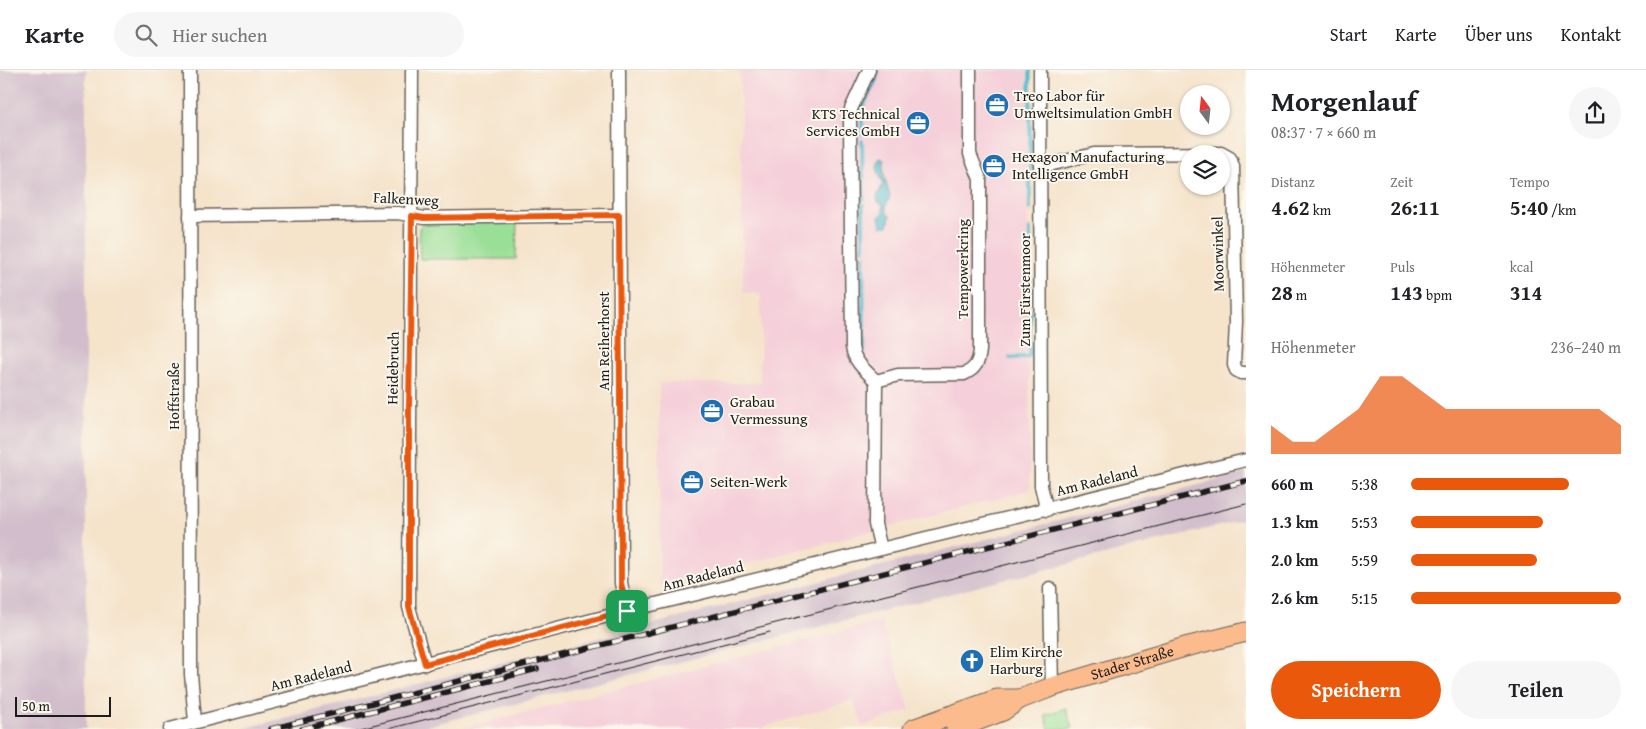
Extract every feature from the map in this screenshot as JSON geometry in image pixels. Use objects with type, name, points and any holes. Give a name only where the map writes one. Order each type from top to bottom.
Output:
[{"type":"main road","name":"Stader Straße","points":[[913,729],[998,699],[1020,698],[1185,647],[1246,632]]},
{"type":"main road","name":"Stader Straße","points":[[956,729],[1003,711],[1020,698]]},
{"type":"street","name":"Hoffstraße","points":[[190,70],[191,674],[195,722]]},
{"type":"street","name":"Heidebruch","points":[[412,70],[409,607],[425,664]]},
{"type":"street","name":"Am Reiherhorst","points":[[619,70],[621,583],[627,611]]},
{"type":"street","points":[[869,70],[850,113],[852,347],[858,363],[876,381],[876,524],[881,548]]},
{"type":"street","name":"Tempowerkring","points":[[876,381],[898,375],[964,374],[974,368],[978,361],[980,350],[980,179],[970,154],[970,70]]},
{"type":"street","name":"Zum Fürstenmoor","points":[[1040,70],[1041,486],[1047,510]]},
{"type":"street","name":"Moorwinkel","points":[[1040,165],[1053,164],[1094,154],[1221,153],[1230,158],[1233,166],[1236,332],[1234,364],[1236,370],[1246,373]]},
{"type":"street","name":"Falkenweg","points":[[190,216],[398,213],[424,218],[619,215]]},
{"type":"street","points":[[1236,332],[1246,344]]},
{"type":"street","name":"Am Radeland","points":[[170,729],[627,611],[1246,460]]},
{"type":"street","points":[[1050,588],[1052,687]]},
{"type":"shaded area","points":[[0,70],[86,70],[86,729],[0,729]]},
{"type":"shaded area","points":[[740,70],[1027,70],[1030,490],[660,586],[659,383],[760,383],[761,293],[743,292]]},
{"type":"shaded area","points":[[1246,473],[1246,519],[415,729],[242,729]]},
{"type":"shaded area","points":[[881,621],[910,710],[863,726],[853,700],[763,727],[763,729],[460,729]]},
{"type":"green space","points":[[426,220],[517,221],[516,259],[420,259],[419,228]]},
{"type":"green space","points":[[1066,708],[1072,729],[1049,729],[1045,715]]},
{"type":"water","points":[[880,158],[884,160],[884,175],[890,197],[886,205],[887,213],[890,216],[888,226],[881,226],[879,217],[883,213],[883,205],[878,202],[877,196],[883,184],[877,168]]},
{"type":"waterway","points":[[1030,70],[1030,209]]},
{"type":"waterway","points":[[862,134],[862,109],[876,80],[877,71]]},
{"type":"waterway","points":[[862,141],[863,199]]},
{"type":"waterway","points":[[863,205],[863,249]]},
{"type":"waterway","points":[[1030,229],[1030,289]]},
{"type":"waterway","points":[[863,256],[864,351]]},
{"type":"waterway","points":[[1010,358],[1028,357],[1030,353],[1030,311]]},
{"type":"tram line","points":[[357,729],[1246,504]]},
{"type":"tram line","points":[[388,729],[770,632]]},
{"type":"railway","points":[[271,729],[1246,481]]},
{"type":"railway","points":[[302,729],[537,669]]},
{"type":"place","name":"Treo Labor für Umweltsimulation GmbH","points":[[997,105]]},
{"type":"place","name":"KTS Technical Services GmbH","points":[[918,123]]},
{"type":"place","name":"Hexagon Manufacturing Intelligence GmbH","points":[[994,166]]},
{"type":"place","name":"Grabau Vermessung","points":[[712,411]]},
{"type":"place","name":"Seiten-Werk","points":[[692,482]]},
{"type":"place","name":"Elim Kirche Harburg","points":[[972,661]]},
{"type":"route","points":[[619,215],[621,583],[627,611],[425,664],[409,607],[409,409],[412,216],[424,218],[619,215]]}]
